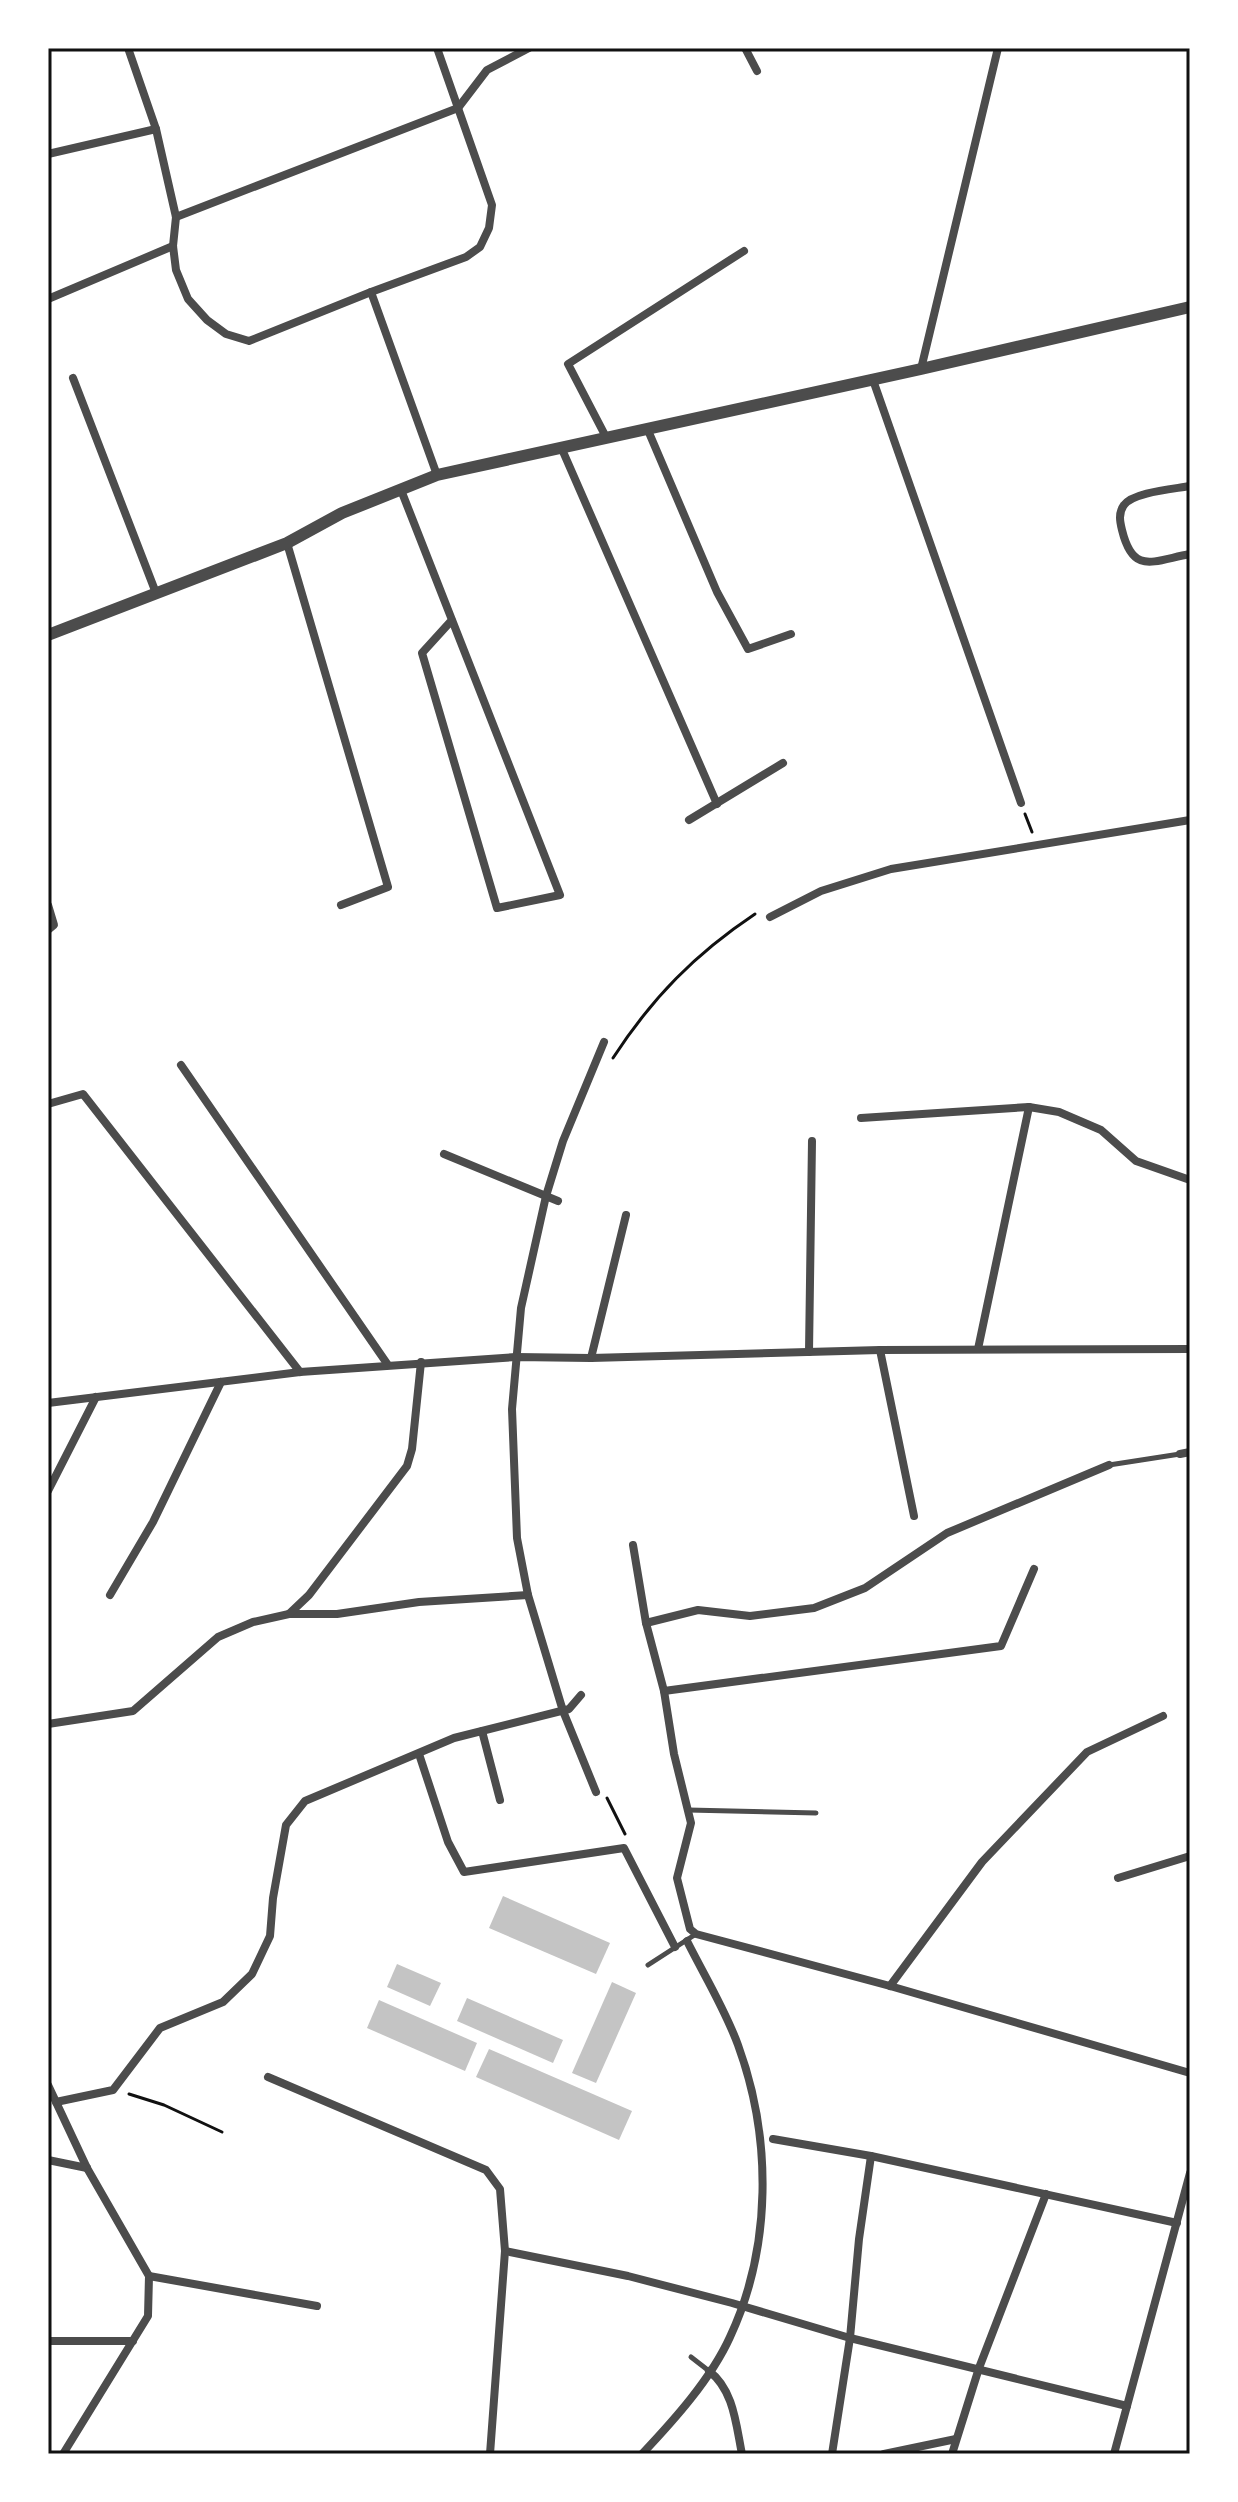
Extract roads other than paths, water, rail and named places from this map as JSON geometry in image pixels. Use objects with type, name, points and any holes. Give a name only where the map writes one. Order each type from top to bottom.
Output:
[{"type":"street","points":[[128,48],[156,129],[176,217],[173,246],[176,270],[188,299],[207,320],[226,334],[249,341],[466,257],[480,247],[489,228],[492,205],[437,48]]},
{"type":"street","points":[[176,217],[458,108],[487,70],[529,48]]},
{"type":"street","points":[[745,48],[757,71]]},
{"type":"street","points":[[921,369],[998,48]]},
{"type":"street","points":[[48,154],[156,129]]},
{"type":"street","points":[[48,299],[173,246]]},
{"type":"street","points":[[606,437],[568,364],[744,251]]},
{"type":"street","points":[[371,292],[437,475]]},
{"type":"street","points":[[48,635],[287,543],[342,513],[437,475],[1190,307]]},
{"type":"street","points":[[73,378],[156,593]]},
{"type":"street","points":[[873,380],[1021,803]]},
{"type":"street","points":[[647,428],[717,592],[748,649],[791,634]]},
{"type":"street","points":[[561,447],[717,804]]},
{"type":"street","points":[[1190,486],[1137,496],[1124,504],[1119,518],[1127,551],[1135,559],[1147,562],[1190,554]]},
{"type":"street","points":[[401,490],[560,895],[497,908],[422,653],[452,620]]},
{"type":"street","points":[[287,543],[388,887],[341,905]]},
{"type":"street","points":[[689,820],[783,763]]},
{"type":"street","points":[[766,913],[821,891],[891,869],[1190,820]]},
{"type":"street","points":[[48,905],[54,925],[48,930]]},
{"type":"street","points":[[596,1792],[563,1711],[528,1595],[517,1538],[512,1409],[520,1357],[521,1308],[546,1196],[563,1141],[604,1042]]},
{"type":"street","points":[[181,1065],[388,1365]]},
{"type":"street","points":[[48,1104],[83,1094],[300,1372]]},
{"type":"street","points":[[861,1118],[1029,1107],[1059,1112],[1101,1130],[1136,1161],[1190,1180]]},
{"type":"street","points":[[978,1349],[1029,1107]]},
{"type":"street","points":[[809,1352],[812,1141]]},
{"type":"street","points":[[444,1154],[558,1201]]},
{"type":"street","points":[[591,1358],[626,1215]]},
{"type":"street","points":[[48,1403],[300,1372],[520,1357],[880,1350],[1190,1349]]},
{"type":"street","points":[[880,1350],[914,1516]]},
{"type":"street","points":[[289,1614],[309,1595],[407,1466],[412,1449],[421,1362]]},
{"type":"street","points":[[110,1595],[153,1522],[221,1382]]},
{"type":"street","points":[[48,1491],[96,1397]]},
{"type":"street","points":[[646,1623],[698,1610],[750,1616],[814,1608],[865,1588],[947,1533],[1109,1465]]},
{"type":"street","points":[[633,1545],[646,1623],[664,1691],[691,1831],[677,1878],[690,1929],[696,1934],[890,1986],[1190,2073]]},
{"type":"street","points":[[664,1691],[1001,1646],[1034,1569]]},
{"type":"street","points":[[48,1724],[133,1711],[218,1637],[253,1622],[289,1614],[337,1614],[419,1602],[528,1595]]},
{"type":"street","points":[[56,2102],[113,2090],[160,2028],[223,2002],[252,1974],[270,1936],[273,1898],[286,1825],[305,1801],[454,1738],[569,1709],[581,1695]]},
{"type":"street","points":[[890,1986],[982,1862],[1087,1752],[1163,1716]]},
{"type":"street","points":[[482,1731],[500,1800]]},
{"type":"street","points":[[419,1754],[448,1842],[464,1872],[624,1848],[675,1947]]},
{"type":"street","points":[[1118,1878],[1190,1856]]},
{"type":"street","points":[[642,2454],[670,2424],[731,2337],[757,2250],[761,2223],[763,2191],[758,2118],[738,2045],[687,1941]]},
{"type":"street","points":[[268,2077],[486,2170],[500,2189],[505,2251],[490,2454]]},
{"type":"street","points":[[48,2085],[87,2168],[149,2276],[148,2316],[63,2454]]},
{"type":"street","points":[[773,2139],[871,2156],[1177,2223]]},
{"type":"street","points":[[832,2454],[850,2338],[859,2239],[871,2156]]},
{"type":"street","points":[[48,2160],[87,2168]]},
{"type":"street","points":[[1114,2454],[1190,2173]]},
{"type":"street","points":[[952,2454],[979,2368],[1046,2194]]},
{"type":"street","points":[[505,2251],[628,2276],[850,2338],[1127,2406]]},
{"type":"street","points":[[149,2276],[317,2306]]},
{"type":"street","points":[[48,2341],[133,2341]]},
{"type":"street","points":[[709,2371],[723,2381],[735,2417],[742,2454]]},
{"type":"street","points":[[884,2454],[956,2439]]},
{"type":"lane","points":[[1109,1465],[1185,1453]]},
{"type":"lane","points":[[687,1810],[816,1813]]},
{"type":"lane","points":[[648,1965],[696,1934]]},
{"type":"lane","points":[[691,2357],[709,2371]]}]
